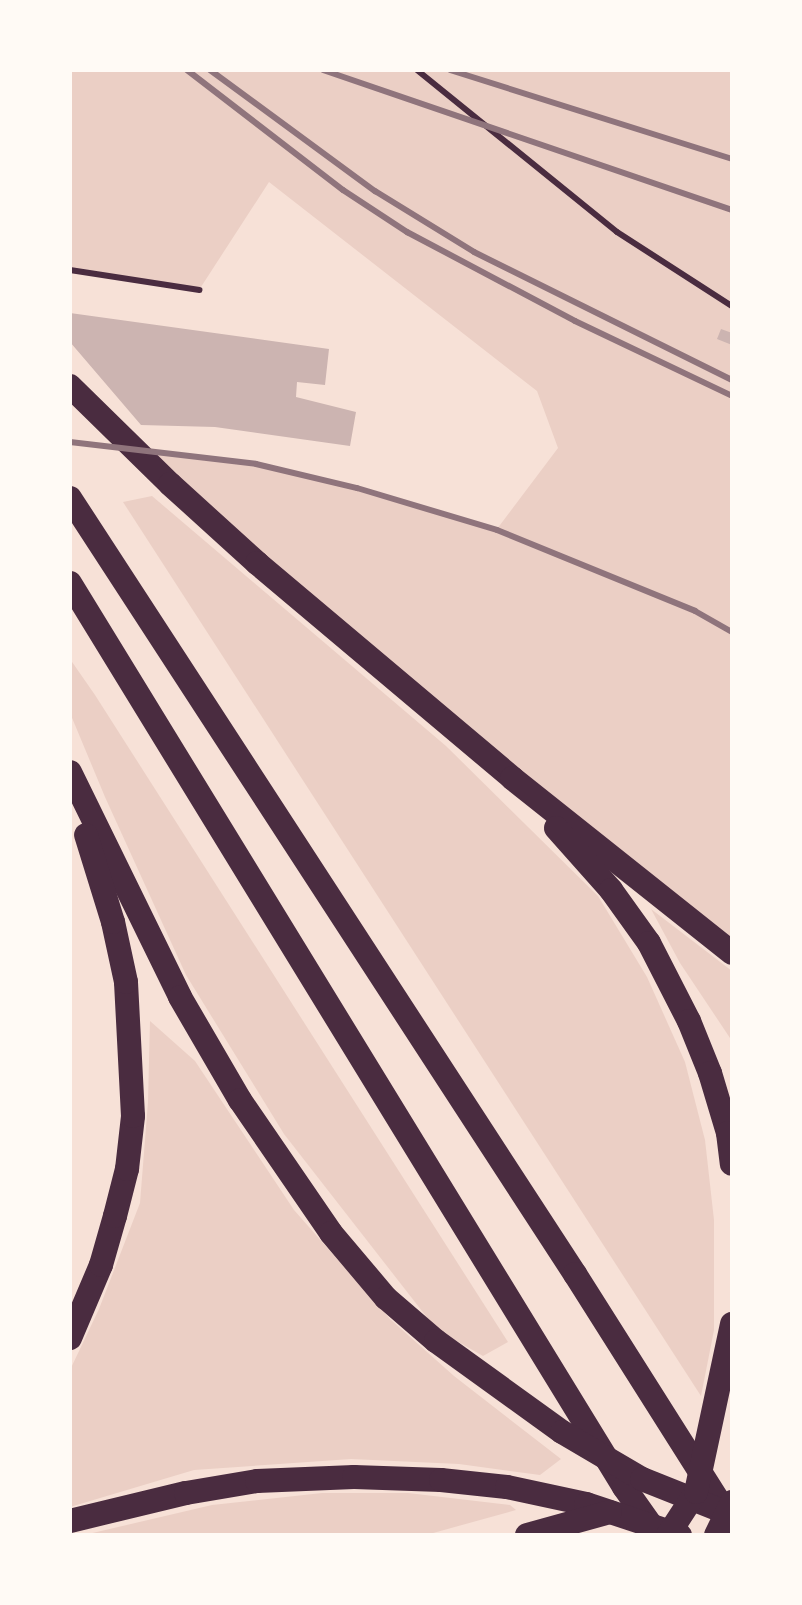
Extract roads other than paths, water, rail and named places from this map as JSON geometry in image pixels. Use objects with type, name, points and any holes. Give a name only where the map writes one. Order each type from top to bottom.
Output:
[{"type":"highway","points":[[70,386],[158,473],[257,563],[512,778],[732,953]]},
{"type":"highway","points":[[70,498],[575,1274],[732,1522]]},
{"type":"highway","points":[[70,583],[469,1229],[624,1487],[658,1535]]},
{"type":"highway","points":[[70,772],[180,997],[292,1179],[331,1233],[386,1298],[498,1389],[562,1432],[642,1479],[732,1515]]},
{"type":"highway","points":[[512,778],[611,890],[649,943],[689,1021],[710,1073],[728,1133],[732,1164]]},
{"type":"highway","points":[[70,791],[105,895],[126,982],[133,1116],[127,1169],[115,1216],[101,1265],[70,1338]]},
{"type":"highway","points":[[668,1535],[696,1492],[731,1335]]},
{"type":"highway","points":[[70,1521],[186,1493],[257,1481],[354,1477],[441,1480],[507,1487],[586,1504],[680,1535]]},
{"type":"highway","points":[[527,1535],[732,1478]]},
{"type":"highway","points":[[716,1535],[732,1502]]},
{"type":"lane","points":[[417,70],[643,251],[732,306]]},
{"type":"lane","points":[[70,270],[199,290]]},
{"type":"railway","points":[[187,70],[343,190],[407,232],[575,321],[732,396]]},
{"type":"railway","points":[[210,70],[375,191],[474,252],[732,380]]},
{"type":"railway","points":[[323,70],[732,210]]},
{"type":"railway","points":[[450,70],[732,159]]},
{"type":"railway","points":[[70,442],[256,464],[357,488],[497,530],[695,611],[732,632]]}]
